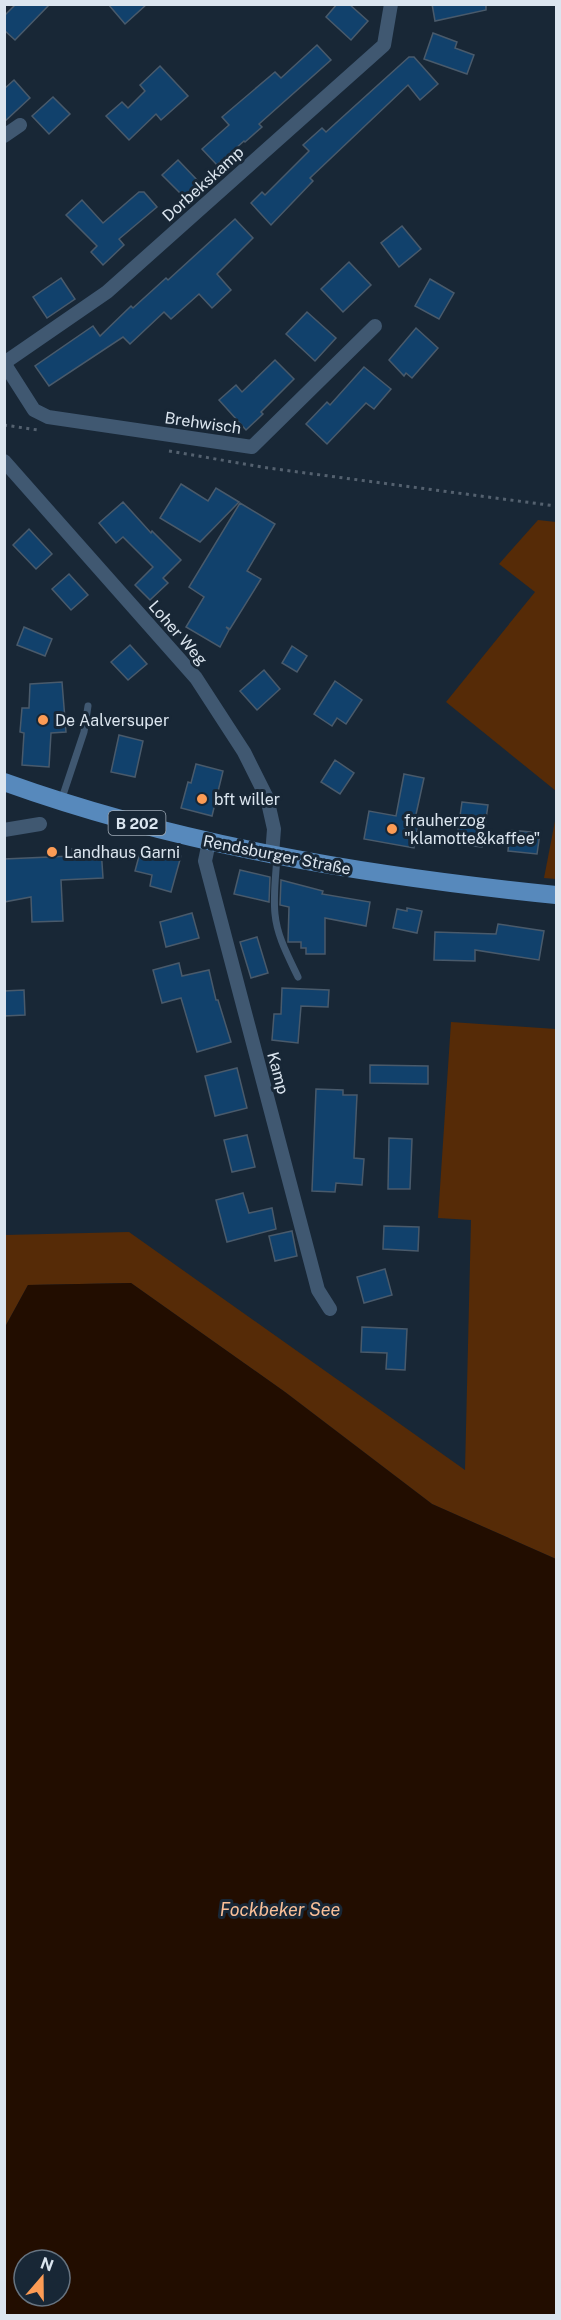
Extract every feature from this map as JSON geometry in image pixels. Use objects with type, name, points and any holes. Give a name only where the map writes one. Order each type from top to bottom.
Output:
[{"type":"main road","name":"Rendsburger Straße","points":[[4,782],[61,802],[209,842],[352,870],[556,895]]},
{"type":"street","name":"Dorbekskamp","points":[[4,363],[107,292],[384,45],[391,4]]},
{"type":"street","points":[[4,136],[20,125]]},
{"type":"street","name":"Brehwisch","points":[[4,363],[34,410],[48,417],[252,447],[375,326]]},
{"type":"street","name":"Loher Weg","points":[[4,461],[196,678],[244,752],[267,798],[274,829],[275,855]]},
{"type":"street","points":[[4,830],[40,824]]},
{"type":"street","name":"Kamp","points":[[209,842],[205,861],[210,883],[318,1290],[330,1309]]},
{"type":"lane","points":[[61,802],[84,732],[88,706]]},
{"type":"lane","points":[[275,855],[274,912],[282,944],[298,976]]},
{"type":"path","points":[[4,424],[39,430]]},
{"type":"path","points":[[165,451],[268,468],[556,506]]},
{"type":"shaded area","points":[[538,520],[556,522],[556,791],[446,702],[535,592],[499,564]]},
{"type":"shaded area","points":[[556,816],[556,879],[544,878]]},
{"type":"shaded area","points":[[451,1022],[556,1029],[556,1559],[432,1504],[285,1392],[131,1283],[28,1285],[5,1327],[5,1235],[129,1232],[465,1470],[471,1220],[438,1218]]},
{"type":"water","name":"Fockbeker See","points":[[131,1283],[285,1392],[432,1504],[556,1559],[556,2315],[5,2315],[5,1327],[28,1285]]},
{"type":"building","points":[[16,4],[50,4],[15,40],[4,30],[4,16]]},
{"type":"building","points":[[108,4],[147,4],[125,24]]},
{"type":"building","points":[[337,4],[349,4],[368,21],[351,40],[326,17]]},
{"type":"building","points":[[432,4],[486,4],[486,10],[435,21]]},
{"type":"building","points":[[433,33],[457,42],[455,48],[474,55],[467,74],[424,59]]},
{"type":"building","points":[[317,45],[331,60],[259,124],[262,127],[217,165],[202,149],[229,125],[222,117],[275,72],[281,78]]},
{"type":"building","points":[[409,57],[414,57],[438,84],[420,100],[408,85],[310,178],[313,181],[271,225],[251,203],[262,192],[265,195],[309,151],[303,145],[322,128],[326,132]]},
{"type":"building","points":[[160,66],[188,96],[161,120],[156,114],[129,140],[106,116],[122,102],[128,108],[145,91],[140,85]]},
{"type":"building","points":[[14,80],[30,98],[4,122],[4,89]]},
{"type":"building","points":[[53,97],[70,114],[49,134],[32,116]]},
{"type":"building","points":[[178,160],[199,182],[184,197],[162,175]]},
{"type":"building","points":[[139,192],[144,192],[157,207],[119,239],[124,245],[103,265],[91,252],[97,246],[66,215],[82,200],[103,223]]},
{"type":"building","points":[[235,219],[253,238],[217,274],[231,290],[212,308],[199,294],[171,319],[164,312],[130,344],[123,337],[49,386],[35,366],[93,326],[100,336],[131,306],[133,308],[166,278],[168,280]]},
{"type":"building","points":[[402,226],[421,249],[399,267],[381,243]]},
{"type":"building","points":[[349,262],[371,285],[343,312],[321,289]]},
{"type":"building","points":[[61,278],[75,299],[47,318],[33,297]]},
{"type":"building","points":[[430,279],[454,293],[439,319],[415,306]]},
{"type":"building","points":[[307,312],[336,338],[315,361],[286,334]]},
{"type":"building","points":[[416,328],[438,348],[412,378],[406,373],[404,376],[389,360]]},
{"type":"building","points":[[275,360],[294,379],[246,430],[219,400],[236,385],[242,392]]},
{"type":"building","points":[[364,367],[391,389],[374,409],[366,403],[327,444],[306,424],[327,402],[330,405]]},
{"type":"building","points":[[181,484],[208,501],[216,488],[239,502],[200,542],[160,518]]},
{"type":"building","points":[[123,502],[151,533],[152,531],[181,560],[163,578],[168,583],[150,600],[135,585],[153,567],[123,537],[116,543],[99,523]]},
{"type":"building","points":[[240,503],[275,524],[247,571],[261,579],[230,629],[226,627],[229,630],[220,647],[186,627],[204,597],[189,587]]},
{"type":"building","points":[[29,529],[52,554],[36,569],[13,545]]},
{"type":"building","points":[[69,574],[88,595],[71,610],[52,589]]},
{"type":"building","points":[[24,627],[52,639],[45,656],[17,645]]},
{"type":"building","points":[[130,645],[147,664],[128,680],[111,662]]},
{"type":"building","points":[[292,646],[307,656],[297,672],[282,663]]},
{"type":"building","points":[[264,670],[280,689],[257,710],[240,691]]},
{"type":"building","points":[[335,681],[362,700],[346,724],[337,718],[332,726],[314,714]]},
{"type":"building","name":"De Aalversuper","points":[[62,682],[66,732],[51,733],[49,767],[22,765],[24,733],[20,732],[22,708],[29,708],[30,684]]},
{"type":"building","points":[[119,735],[143,741],[135,777],[111,772]]},
{"type":"building","points":[[335,760],[354,773],[340,794],[321,782]]},
{"type":"building","points":[[196,764],[223,771],[212,816],[181,808]]},
{"type":"building","name":"frauherzog \"klamotte&kaffee\"","points":[[404,774],[424,778],[415,819],[419,820],[414,848],[364,839],[369,811],[396,816]]},
{"type":"building","points":[[462,802],[488,805],[482,847],[456,844]]},
{"type":"building","points":[[510,830],[540,833],[537,854],[508,851]]},
{"type":"building","points":[[142,845],[181,856],[171,892],[150,886],[152,875],[135,871]]},
{"type":"building","points":[[101,848],[103,878],[61,880],[63,921],[32,922],[31,897],[4,902],[4,859],[72,856],[72,849]]},
{"type":"building","points":[[240,870],[270,877],[269,902],[234,894]]},
{"type":"building","points":[[281,880],[323,891],[322,894],[370,902],[366,926],[325,918],[325,954],[306,954],[306,948],[301,948],[301,942],[288,942],[289,907],[280,905]]},
{"type":"building","points":[[407,908],[422,911],[417,933],[393,928],[397,909],[407,911]]},
{"type":"building","points":[[192,913],[199,938],[166,947],[160,922]]},
{"type":"building","points":[[498,924],[544,931],[539,960],[475,950],[475,961],[434,960],[435,932],[496,934]]},
{"type":"building","points":[[257,937],[268,973],[251,978],[240,942]]},
{"type":"building","points":[[179,963],[182,976],[209,970],[216,1000],[218,1000],[231,1042],[197,1052],[181,998],[162,1003],[153,970]]},
{"type":"building","points":[[282,988],[329,990],[328,1007],[301,1006],[298,1043],[272,1040],[274,1014],[281,1014]]},
{"type":"building","points":[[24,990],[25,1015],[4,1016],[4,991]]},
{"type":"building","points":[[370,1065],[428,1066],[428,1084],[370,1083]]},
{"type":"building","points":[[237,1068],[247,1108],[215,1116],[205,1076]]},
{"type":"building","points":[[316,1089],[343,1090],[343,1095],[357,1095],[354,1158],[364,1159],[362,1185],[336,1183],[335,1192],[312,1191]]},
{"type":"building","points":[[247,1135],[255,1167],[232,1172],[224,1140]]},
{"type":"building","points":[[389,1138],[412,1139],[410,1189],[388,1189]]},
{"type":"building","points":[[243,1193],[249,1213],[272,1208],[276,1229],[227,1242],[216,1200]]},
{"type":"building","points":[[384,1226],[419,1227],[418,1251],[383,1249]]},
{"type":"building","points":[[292,1231],[297,1256],[275,1261],[269,1236]]},
{"type":"building","points":[[385,1269],[392,1295],[364,1303],[357,1277]]},
{"type":"building","points":[[362,1327],[407,1329],[405,1370],[386,1369],[387,1353],[361,1352]]},
{"type":"place","name":"De Aalversuper","points":[[43,720]]},
{"type":"place","name":"bft willer","points":[[202,799]]},
{"type":"place","name":"frauherzog \"klamotte&kaffee\"","points":[[392,829]]},
{"type":"place","name":"Landhaus Garni","points":[[52,852]]}]
